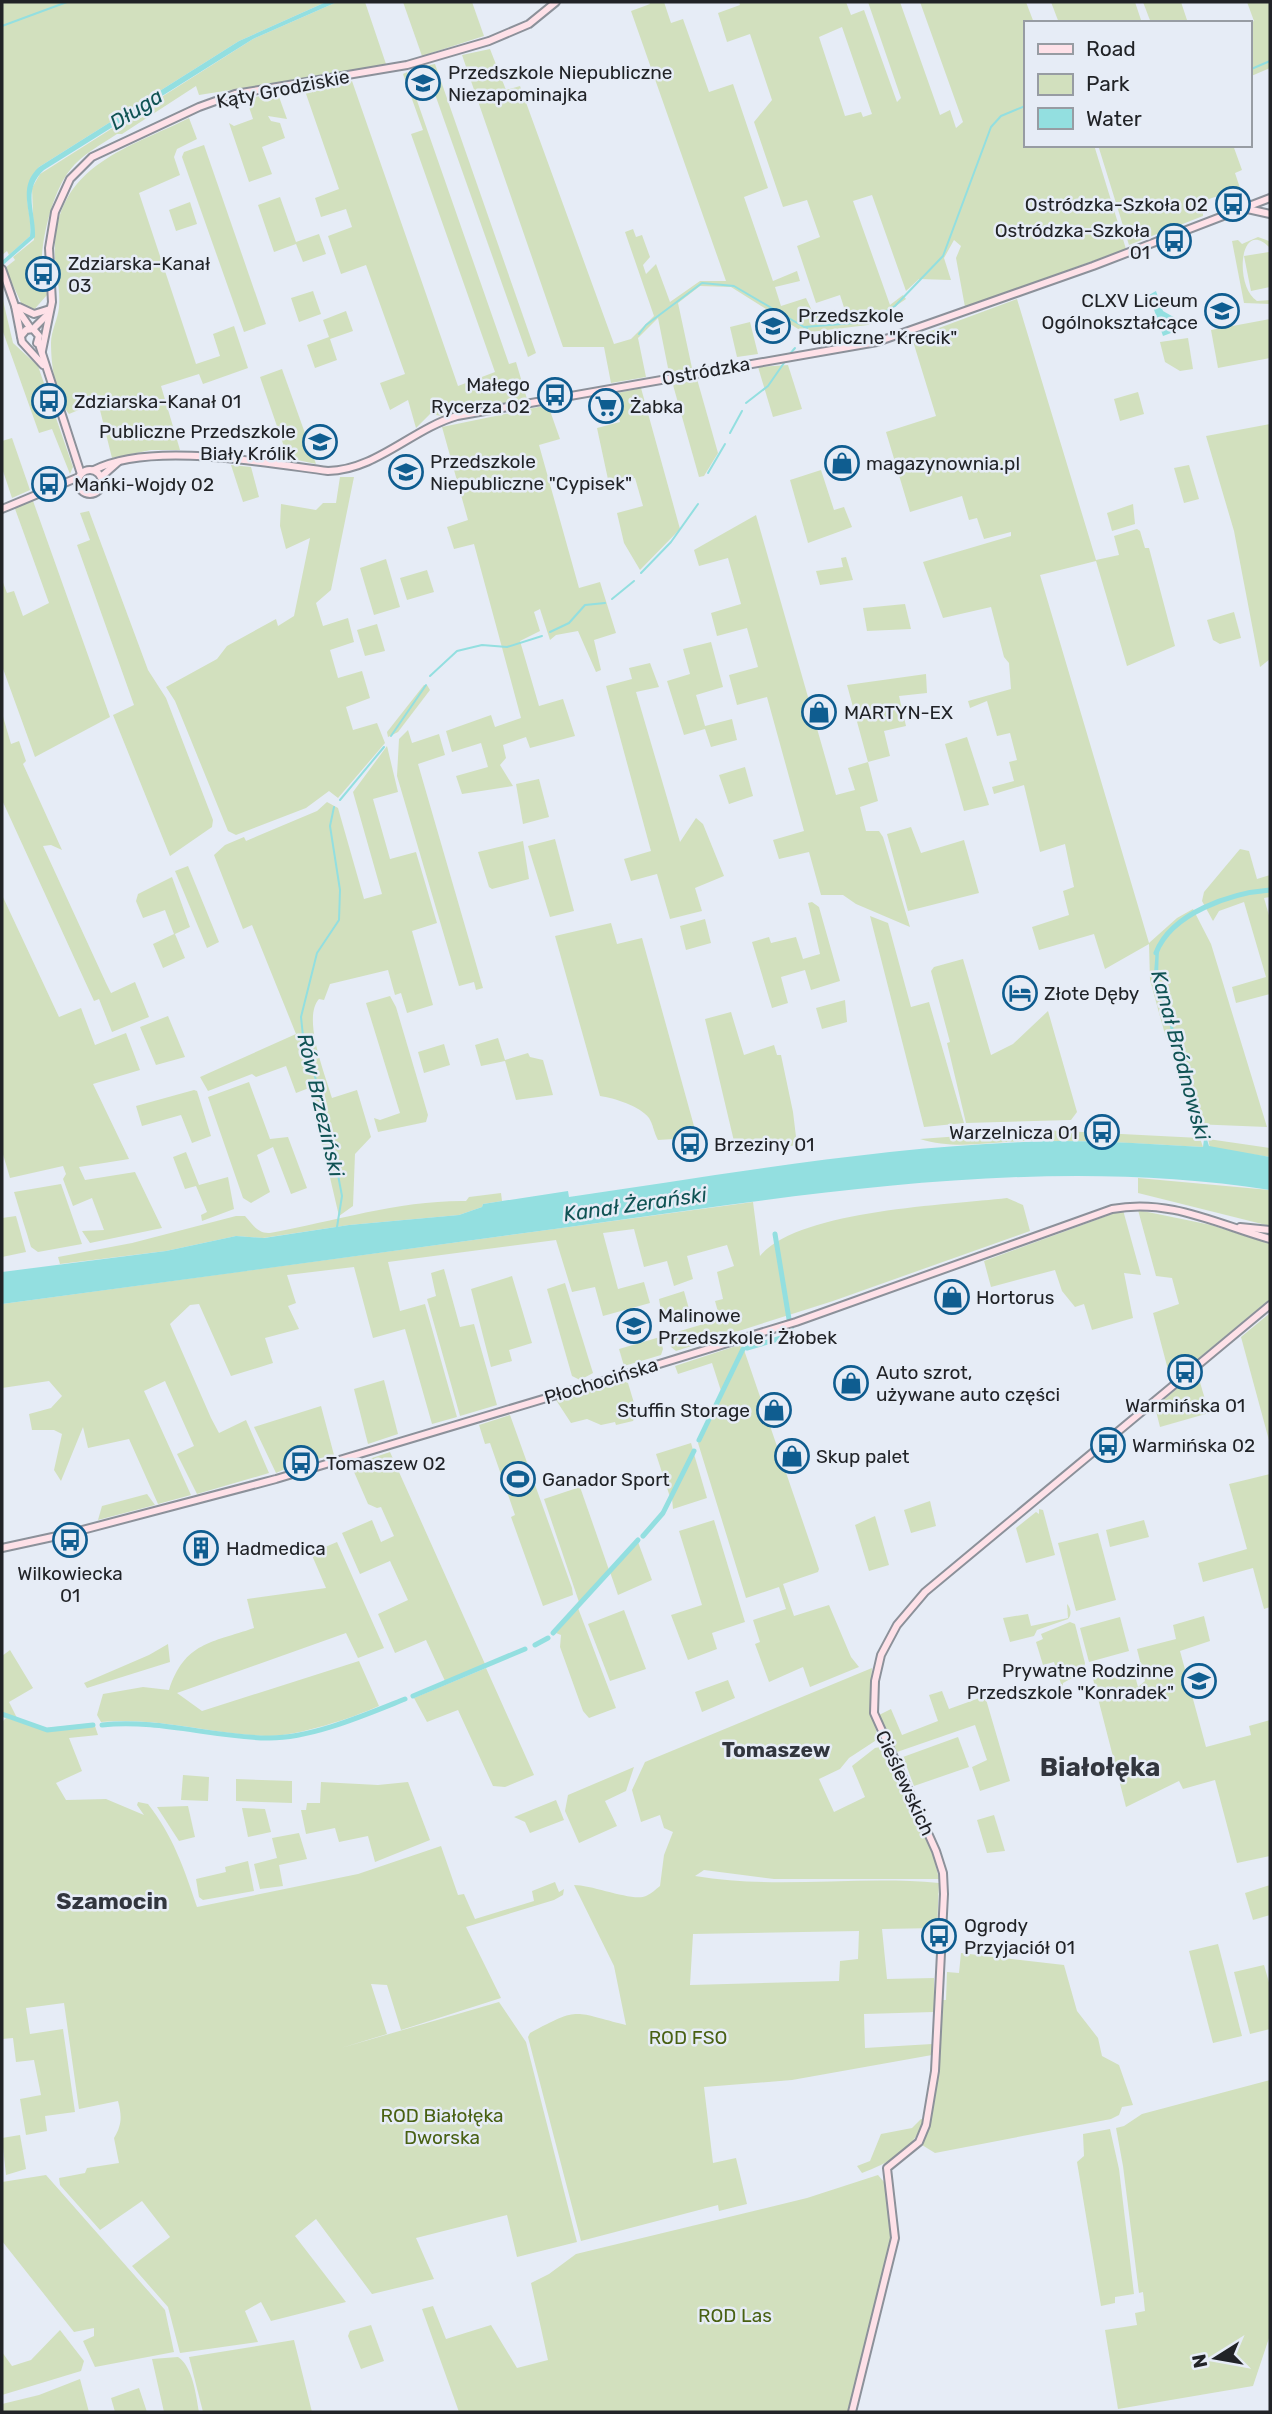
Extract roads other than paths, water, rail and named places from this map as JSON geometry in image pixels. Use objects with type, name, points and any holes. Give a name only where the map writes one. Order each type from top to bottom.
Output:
[{"type":"street","name":"Kąty Grodziskie","points":[[42,351],[50,310],[49,248],[57,204],[69,179],[92,157],[199,107],[235,94],[407,65],[489,41],[529,24],[555,2]]},
{"type":"street","name":"Ostródzka","points":[[2,509],[106,464],[178,456],[343,470],[368,461],[415,434],[457,416],[886,340],[1093,266],[1270,198]]},
{"type":"street","points":[[1261,202],[1261,211]]},
{"type":"street","points":[[1243,208],[1270,214]]},
{"type":"street","points":[[2,270],[24,344],[29,346],[46,369]]},
{"type":"street","points":[[14,303],[22,311],[31,314],[50,310]]},
{"type":"street","points":[[14,303],[38,339],[73,450],[85,473],[101,477]]},
{"type":"street","points":[[21,336],[26,330],[32,329],[50,310]]},
{"type":"street","points":[[29,346],[46,328]]},
{"type":"street","points":[[101,477],[118,463]]},
{"type":"street","points":[[85,473],[78,485],[85,492],[95,492],[102,484],[101,477]]},
{"type":"street","name":"Ostródzka","points":[[60,484],[78,485]]},
{"type":"street","name":"Płochocińska","points":[[2,1548],[71,1533],[276,1479],[785,1326],[1112,1209],[1150,1205],[1235,1226],[1270,1239]]},
{"type":"street","name":"Płochocińska","points":[[1235,1226],[1270,1230]]},
{"type":"street","name":"Cieślewskich","points":[[852,2412],[895,2238],[887,2168],[919,2143],[932,2098],[944,1894],[936,1851],[874,1713],[875,1681],[881,1655],[897,1625],[925,1592],[1270,1306]]},
{"type":"water","name":"Długa","points":[[326,2],[337,2],[253,39],[44,170],[33,185],[35,237],[2,266],[2,261],[30,236],[28,183],[39,167],[239,41]]},
{"type":"water","points":[[1156,291],[1163,311],[1177,319],[1179,330],[1163,336],[1149,295]]},
{"type":"water","name":"Kanał Żerański","points":[[1156,947],[1159,948],[1158,977],[1209,1146],[1270,1157],[1270,1190],[1188,1180],[1105,1176],[1023,1177],[858,1189],[2,1304],[2,1272],[166,1251],[236,1236],[264,1238],[349,1225],[459,1215],[482,1207],[483,1204],[568,1191],[569,1197],[796,1163],[966,1145],[1068,1141],[1203,1147],[1204,1139],[1154,974]]},
{"type":"waterway","points":[[2,26],[67,2]]},
{"type":"waterway","name":"Rów Brzeziński","points":[[1251,69],[1270,61]]},
{"type":"waterway","name":"Rów Brzeziński","points":[[639,334],[646,325],[702,283],[734,286],[804,327],[867,322],[895,306],[943,256],[991,127],[1001,116],[1024,106]]},
{"type":"waterway","name":"Rów Brzeziński","points":[[799,341],[807,328]]},
{"type":"waterway","name":"Rów Brzeziński","points":[[789,355],[795,348]]},
{"type":"waterway","name":"Rów Brzeziński","points":[[746,403],[768,386],[786,360]]},
{"type":"waterway","name":"Rów Brzeziński","points":[[730,433],[742,411]]},
{"type":"waterway","name":"Rów Brzeziński","points":[[708,473],[725,444]]},
{"type":"waterway","name":"Rów Brzeziński","points":[[641,573],[671,542],[698,504]]},
{"type":"waterway","name":"Rów Brzeziński","points":[[612,599],[634,581]]},
{"type":"waterway","name":"Rów Brzeziński","points":[[550,632],[569,623],[585,605],[605,603]]},
{"type":"waterway","name":"Rów Brzeziński","points":[[430,676],[457,651],[482,645],[507,647],[542,636]]},
{"type":"waterway","name":"Rów Brzeziński","points":[[391,736],[426,685]]},
{"type":"waterway","name":"Rów Brzeziński","points":[[340,800],[384,747]]},
{"type":"waterway","name":"Rów Brzeziński","points":[[334,807],[330,826],[340,890],[339,920],[317,953],[301,1017],[303,1036],[327,1117],[342,1196],[337,1227]]},
{"type":"waterway","name":"Kanał Bródnowski","points":[[1156,953],[1164,939],[1188,916],[1238,895],[1270,890]]},
{"type":"waterway","points":[[775,1234],[789,1319]]},
{"type":"waterway","points":[[747,1348],[788,1336],[791,1328]]},
{"type":"waterway","points":[[699,1440],[743,1349]]},
{"type":"waterway","points":[[643,1536],[663,1513],[694,1451]]},
{"type":"waterway","points":[[553,1633],[638,1540]]},
{"type":"waterway","points":[[535,1645],[548,1638]]},
{"type":"waterway","points":[[413,1696],[525,1649]]},
{"type":"waterway","points":[[102,1725],[144,1724],[246,1737],[284,1737],[337,1725],[405,1699]]},
{"type":"waterway","points":[[2,1714],[47,1730],[93,1725]]},
{"type":"place","name":"Przedszkole Niepubliczne Niezapominajka","points":[[423,83]]},
{"type":"place","name":"Ostródzka-Szkoła 02","points":[[1233,204]]},
{"type":"place","name":"Ostródzka-Szkoła 01","points":[[1174,241]]},
{"type":"place","name":"Zdziarska-Kanał 03","points":[[43,274]]},
{"type":"place","name":"CLXV Liceum Ogólnokształcące","points":[[1222,311]]},
{"type":"place","name":"Przedszkole Publiczne \"Krecik\"","points":[[773,326]]},
{"type":"place","name":"Małego Rycerza 02","points":[[555,395]]},
{"type":"place","name":"Zdziarska-Kanał 01","points":[[49,401]]},
{"type":"place","name":"Żabka","points":[[606,406]]},
{"type":"place","name":"Publiczne Przedszkole Biały Królik","points":[[320,442]]},
{"type":"place","name":"magazynownia.pl","points":[[842,463]]},
{"type":"place","name":"Przedszkole Niepubliczne \"Cypisek\"","points":[[406,472]]},
{"type":"place","name":"Mańki-Wojdy 02","points":[[49,484]]},
{"type":"place","name":"MARTYN-EX","points":[[819,712]]},
{"type":"place","name":"Złote Dęby","points":[[1020,993]]},
{"type":"place","name":"Warzelnicza 01","points":[[1102,1132]]},
{"type":"place","name":"Brzeziny 01","points":[[690,1144]]},
{"type":"place","name":"Hortorus","points":[[952,1297]]},
{"type":"place","name":"Malinowe Przedszkole i Żłobek","points":[[634,1326]]},
{"type":"place","name":"Warmińska 01","points":[[1185,1372]]},
{"type":"place","name":"Auto szrot, używane auto części","points":[[851,1383]]},
{"type":"place","name":"Stuffin Storage","points":[[774,1410]]},
{"type":"place","name":"Warmińska 02","points":[[1108,1445]]},
{"type":"place","name":"Skup palet","points":[[792,1456]]},
{"type":"place","name":"Tomaszew 02","points":[[301,1463]]},
{"type":"place","name":"Ganador Sport","points":[[518,1479]]},
{"type":"place","name":"Wilkowiecka 01","points":[[70,1540]]},
{"type":"place","name":"Hadmedica","points":[[201,1548]]},
{"type":"place","name":"Prywatne Rodzinne Przedszkole \"Konradek\"","points":[[1199,1681]]},
{"type":"place","name":"Ogrody Przyjaciół 01","points":[[939,1936]]},
{"type":"district","name":"Tomaszew","points":[[776,1749]]},
{"type":"district","name":"Białołęka","points":[[1100,1767]]},
{"type":"district","name":"Szamocin","points":[[112,1901]]},
{"type":"park label","name":"ROD FSO","points":[[688,2037]]},
{"type":"park label","name":"ROD Białołęka Dworska","points":[[442,2126]]},
{"type":"park label","name":"ROD Las","points":[[735,2315]]}]
